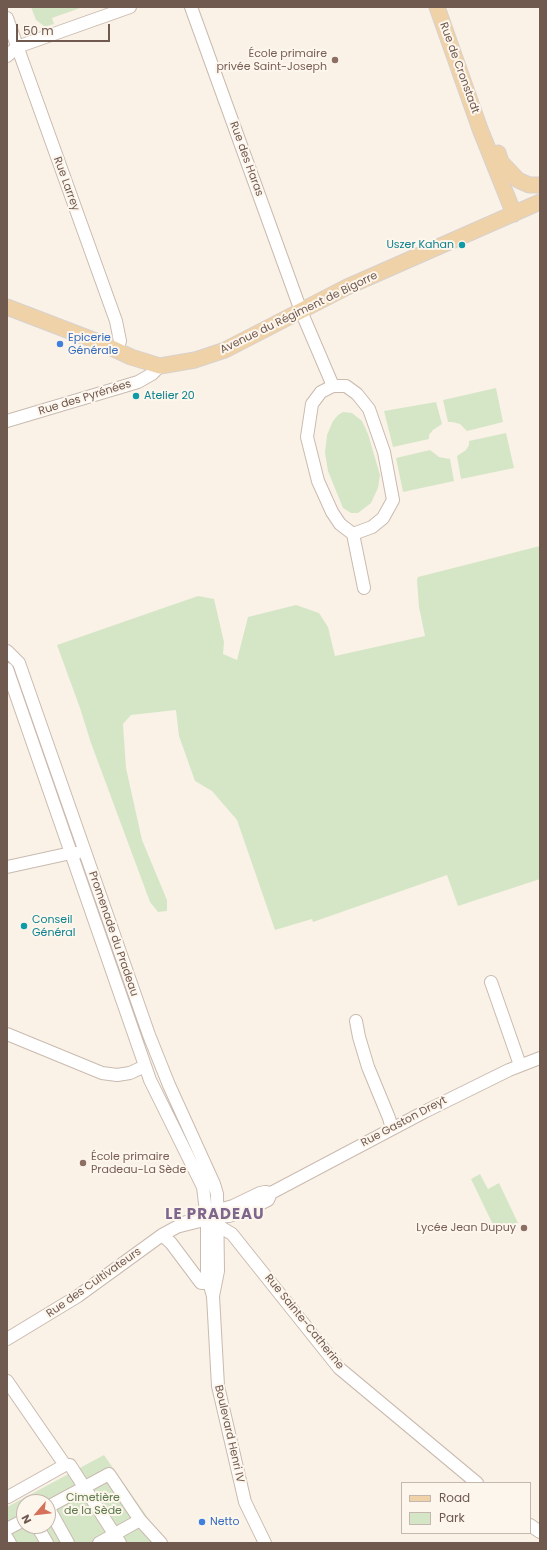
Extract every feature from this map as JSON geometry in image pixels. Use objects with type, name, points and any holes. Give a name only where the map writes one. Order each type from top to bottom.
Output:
[{"type":"main road","name":"Rue de Cronstadt","points":[[437,7],[480,129],[514,214]]},
{"type":"main road","name":"Rue de Cronstadt","points":[[480,129],[490,136],[502,162],[518,180],[529,185],[540,185]]},
{"type":"main road","name":"Avenue du Régiment de Bigorre","points":[[7,307],[117,350],[131,357],[160,366],[194,360],[225,350],[346,287],[540,202]]},
{"type":"street","points":[[7,56],[17,47],[130,7]]},
{"type":"street","name":"Rue des Haras","points":[[191,7],[301,311],[333,386]]},
{"type":"street","name":"Rue Larrey","points":[[7,18],[116,321],[120,341],[117,350]]},
{"type":"street","name":"Rue des Pyrénées","points":[[7,421],[138,382],[152,374],[160,366]]},
{"type":"street","points":[[354,534],[372,527],[383,518],[393,500],[384,452],[369,409],[357,394],[346,386],[333,386],[320,392],[312,404],[307,436],[318,482],[332,512],[340,524],[354,534],[364,588]]},
{"type":"street","name":"Promenade du Pradeau","points":[[7,651],[19,663],[149,1035],[169,1084],[214,1184],[216,1194],[213,1217]]},
{"type":"street","name":"Promenade du Pradeau","points":[[7,669],[150,1080],[203,1187],[213,1217]]},
{"type":"street","points":[[7,867],[71,853],[79,853],[87,861]]},
{"type":"street","points":[[491,982],[520,1066]]},
{"type":"street","points":[[356,1021],[368,1067],[392,1129]]},
{"type":"street","points":[[7,1034],[102,1073],[117,1075],[130,1073],[145,1066]]},
{"type":"street","name":"Rue Gaston Dreyt","points":[[213,1217],[229,1216],[256,1206],[268,1200],[271,1193],[450,1098],[540,1058]]},
{"type":"street","name":"Rue des Cultivateurs","points":[[7,1340],[78,1296],[162,1235],[180,1226],[213,1217]]},
{"type":"street","name":"Boulevard Henri IV","points":[[213,1217],[209,1283],[213,1296],[218,1386],[245,1502],[265,1543]]},
{"type":"street","name":"Boulevard Henri IV","points":[[213,1217],[218,1276],[213,1296]]},
{"type":"street","name":"Rue Sainte-Catherine","points":[[213,1217],[232,1234],[340,1368],[476,1482]]},
{"type":"street","points":[[162,1235],[171,1242],[201,1283],[209,1283]]},
{"type":"street","points":[[7,1381],[65,1466]]},
{"type":"street","points":[[7,1496],[8,1497],[65,1466],[70,1465],[118,1539]]},
{"type":"street","points":[[56,1503],[109,1474],[140,1520],[161,1543]]},
{"type":"street","points":[[99,1543],[118,1539],[140,1520]]},
{"type":"street","points":[[56,1521],[68,1543]]},
{"type":"street","points":[[7,1529],[16,1524]]},
{"type":"street","points":[[531,1526],[540,1532]]},
{"type":"street","points":[[42,1534],[47,1543]]},
{"type":"street","points":[[7,1538],[10,1543]]},
{"type":"green space","points":[[31,7],[83,7],[52,18],[54,24],[44,26],[36,20]]},
{"type":"green space","points":[[496,388],[503,422],[467,431],[460,424],[448,422],[443,400]]},
{"type":"green space","points":[[436,402],[442,424],[433,430],[429,435],[429,439],[393,447],[384,411]]},
{"type":"green space","points":[[343,412],[352,413],[362,421],[368,434],[380,475],[378,488],[371,503],[358,513],[351,513],[343,508],[328,471],[325,453],[327,435],[333,421]]},
{"type":"green space","points":[[506,433],[514,468],[461,479],[457,456],[466,450],[469,445],[469,441]]},
{"type":"green space","points":[[430,450],[439,457],[450,459],[454,481],[403,492],[396,458]]},
{"type":"green space","points":[[540,546],[540,879],[458,906],[447,875],[313,922],[312,919],[275,930],[237,820],[212,791],[195,781],[179,736],[176,710],[131,715],[123,724],[126,768],[142,840],[167,900],[167,911],[158,912],[150,902],[91,743],[57,645],[198,596],[214,599],[224,642],[223,654],[237,660],[248,617],[296,605],[319,613],[328,627],[335,656],[425,636],[419,607],[418,577]]},
{"type":"green space","points":[[480,1174],[488,1189],[499,1183],[518,1223],[497,1233],[471,1179]]},
{"type":"green space","name":"Cimetière de la Sède","points":[[104,1455],[148,1518],[169,1543],[7,1543],[7,1507],[16,1502],[16,1534],[56,1534],[56,1494],[31,1494]]},
{"type":"place","name":"École primaire privée Saint-Joseph","points":[[335,60]]},
{"type":"place","name":"Uszer Kahan","points":[[462,245]]},
{"type":"place","name":"Epicerie Générale","points":[[60,344]]},
{"type":"place","name":"Atelier 20","points":[[136,396]]},
{"type":"place","name":"Conseil Général","points":[[24,926]]},
{"type":"place","name":"École primaire Pradeau-La Sède","points":[[83,1163]]},
{"type":"place","name":"Lycée Jean Dupuy","points":[[524,1228]]},
{"type":"place","name":"Netto","points":[[202,1522]]},
{"type":"district","name":"LE PRADEAU","points":[[215,1215]]}]
